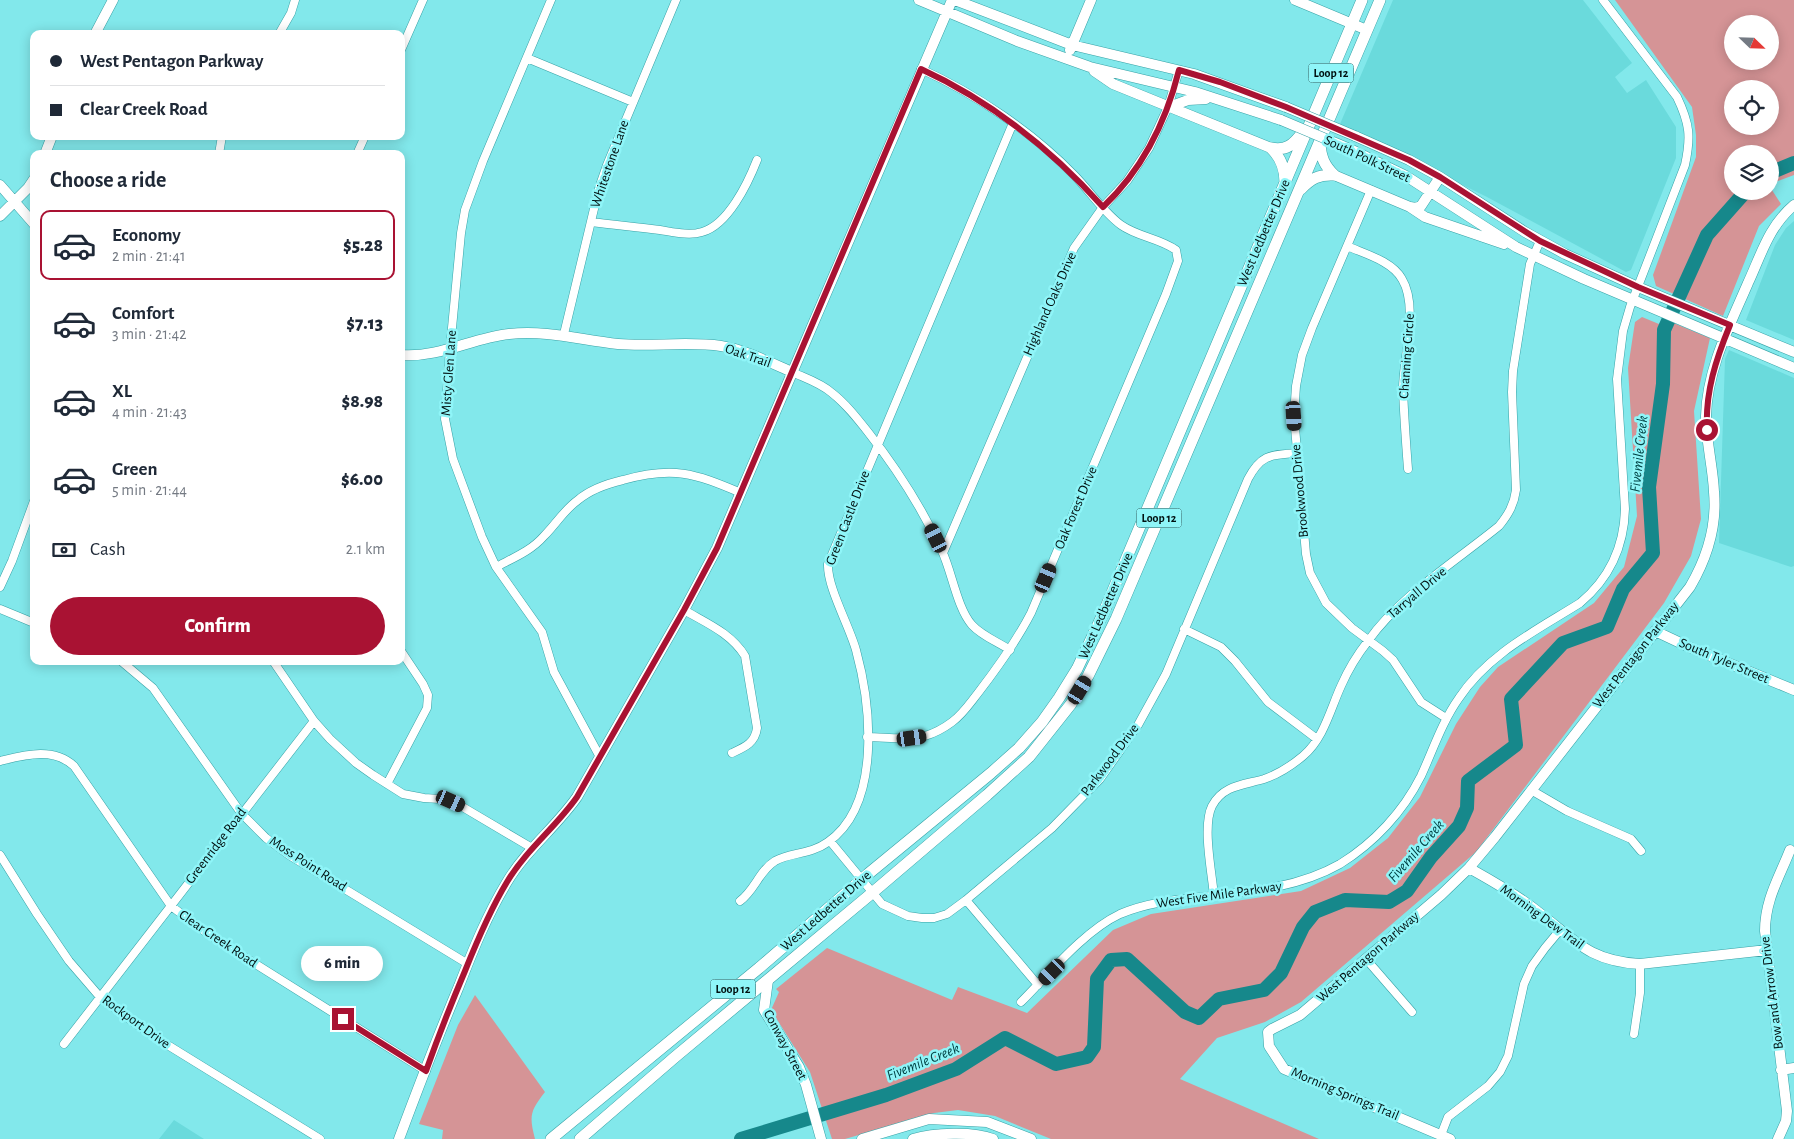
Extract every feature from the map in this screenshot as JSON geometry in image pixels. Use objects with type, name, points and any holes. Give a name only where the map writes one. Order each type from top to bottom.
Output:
[{"type":"main road","name":"West Ledbetter Drive","points":[[551,1139],[759,968],[991,773],[1019,748],[1059,698],[1077,669],[1103,614],[1362,0]]},
{"type":"main road","name":"West Ledbetter Drive","points":[[580,1139],[987,795],[1029,757],[1071,704],[1096,662],[1116,619],[1380,0]]},
{"type":"main road","points":[[1271,148],[1284,149],[1292,145],[1311,122]]},
{"type":"main road","points":[[1320,141],[1320,154],[1324,164],[1334,175]]},
{"type":"main road","points":[[1271,148],[1280,159],[1285,172],[1285,184]]},
{"type":"main road","points":[[1299,190],[1318,176],[1334,175]]},
{"type":"main road","points":[[1246,275],[1260,281]]},
{"type":"main road","points":[[1103,614],[1116,619]]},
{"type":"street","points":[[97,30],[113,0]]},
{"type":"street","points":[[281,30],[291,13],[294,0]]},
{"type":"street","points":[[405,40],[422,0]]},
{"type":"street","name":"Misty Glen Lane","points":[[551,0],[465,210],[461,233],[450,349],[446,411],[448,439],[453,459],[470,506],[496,567],[542,632],[554,672],[600,757]]},
{"type":"street","name":"Whitestone Lane","points":[[564,334],[607,165],[676,0]]},
{"type":"street","name":"South Polk Street","points":[[919,0],[1066,59],[1090,67],[1217,99],[1280,120],[1350,149],[1397,171],[1516,247],[1534,256],[1794,368]]},
{"type":"street","points":[[399,1139],[468,964],[495,904],[508,881],[532,848],[567,812],[684,610],[717,548],[921,69],[947,11],[954,0]]},
{"type":"street","name":"South Polk Street","points":[[954,0],[1086,50],[1179,70],[1220,82],[1286,107],[1409,160],[1440,177],[1540,241],[1638,287],[1794,352]]},
{"type":"street","points":[[1066,59],[1091,0]]},
{"type":"street","points":[[1294,0],[1367,30]]},
{"type":"street","name":"West Five Mile Parkway","points":[[1021,1002],[1097,928],[1119,915],[1163,901],[1257,891],[1300,881],[1340,864],[1371,841],[1409,798],[1420,778],[1446,718],[1459,698],[1481,671],[1510,648],[1580,603],[1605,578],[1618,554],[1625,527],[1616,379],[1623,331],[1685,165],[1690,145],[1684,112],[1677,97],[1603,0]]},
{"type":"street","points":[[527,58],[632,102]]},
{"type":"street","points":[[1090,67],[1113,84],[1271,148]]},
{"type":"street","points":[[921,69],[958,87],[1046,149],[1103,207]]},
{"type":"street","name":"Highland Oaks Drive","points":[[943,553],[1074,248],[1103,207],[1139,165],[1168,107],[1179,70]]},
{"type":"street","points":[[1168,107],[1193,99],[1217,99]]},
{"type":"street","name":"Green Castle Drive","points":[[740,900],[748,895],[767,867],[776,861],[784,857],[819,848],[830,841],[842,828],[859,802],[866,764],[867,737],[864,688],[856,650],[828,573],[831,555],[1013,124]]},
{"type":"street","points":[[591,222],[683,233],[703,232],[715,225],[731,208],[748,182],[757,160]]},
{"type":"street","points":[[1334,175],[1410,207],[1425,217],[1516,247]]},
{"type":"street","points":[[1410,207],[1416,208],[1421,206],[1440,177]]},
{"type":"street","points":[[0,216],[30,185]]},
{"type":"street","points":[[0,186],[30,219]]},
{"type":"street","name":"Brookwood Drive","points":[[1371,190],[1302,355],[1296,386],[1294,416],[1306,554],[1310,573],[1326,603],[1352,628],[1393,660],[1421,702],[1446,718]]},
{"type":"street","name":"West Pentagon Parkway","points":[[1300,1015],[1441,895],[1469,868],[1690,587],[1698,573],[1713,526],[1714,500],[1707,430],[1707,402],[1712,376],[1724,338],[1771,231],[1778,220],[1794,206]]},
{"type":"street","name":"Oak Forest Drive","points":[[867,737],[912,738],[924,736],[940,730],[954,721],[1010,650],[1031,613],[1166,294],[1178,261],[1176,250],[1170,245],[1127,229],[1112,218],[1103,207]]},
{"type":"street","name":"Tarryall Drive","points":[[1214,896],[1208,830],[1208,819],[1213,805],[1228,789],[1263,779],[1290,766],[1305,754],[1323,729],[1345,678],[1368,640],[1387,617],[1406,599],[1499,526],[1508,515],[1515,500],[1517,479],[1512,392],[1513,371],[1527,281],[1540,241]]},
{"type":"street","name":"Channing Circle","points":[[1347,246],[1391,267],[1402,278],[1408,290],[1411,305],[1403,387],[1408,470]]},
{"type":"street","name":"Oak Trail","points":[[405,356],[434,354],[507,334],[531,332],[564,334],[619,344],[720,346],[738,350],[820,385],[831,392],[853,414],[904,480],[929,523],[943,553],[965,614],[972,624],[980,632],[1010,650]]},
{"type":"street","name":"Parkwood Drive","points":[[830,841],[882,904],[895,911],[908,916],[934,918],[947,914],[966,900],[1052,828],[1100,778],[1126,743],[1166,674],[1254,467],[1264,458],[1273,454],[1297,452]]},
{"type":"street","points":[[496,567],[529,550],[544,537],[564,512],[578,499],[593,489],[607,484],[644,474],[674,472],[705,478],[741,493]]},
{"type":"street","points":[[0,587],[12,562],[30,512]]},
{"type":"street","points":[[0,609],[30,621]]},
{"type":"street","points":[[684,610],[724,634],[740,648],[745,656],[757,728],[756,736],[748,746],[732,753]]},
{"type":"street","points":[[1184,628],[1221,647],[1235,661],[1268,702],[1317,739]]},
{"type":"street","name":"South Tyler Street","points":[[1655,631],[1794,690]]},
{"type":"street","points":[[387,784],[427,708],[428,695],[405,657]]},
{"type":"street","name":"Moss Point Road","points":[[127,665],[153,688],[241,813],[266,838],[289,855],[468,964]]},
{"type":"street","points":[[276,665],[314,721],[356,763],[403,794],[412,797],[440,799],[461,806],[532,848]]},
{"type":"street","name":"Greenridge Road","points":[[64,1044],[314,721]]},
{"type":"street","name":"Clear Creek Road","points":[[0,761],[22,755],[38,754],[56,756],[69,762],[74,766],[171,906],[211,936],[426,1071]]},
{"type":"street","points":[[1531,790],[1567,811],[1631,839],[1641,851]]},
{"type":"street","name":"Bow and Arrow Drive","points":[[1778,1139],[1786,1121],[1787,1111],[1765,931],[1766,908],[1790,850]]},
{"type":"street","name":"Rockport Drive","points":[[0,855],[69,961],[100,997],[166,1044],[320,1139]]},
{"type":"street","name":"Morning Dew Trail","points":[[1469,868],[1514,894],[1573,942],[1598,956],[1626,963],[1640,964],[1767,950]]},
{"type":"street","points":[[966,900],[1038,985]]},
{"type":"street","points":[[1445,1137],[1448,1117],[1488,1086],[1500,1072],[1510,1048],[1522,992],[1532,966],[1544,948],[1560,930]]},
{"type":"street","points":[[1366,959],[1412,1012]]},
{"type":"street","points":[[1634,1034],[1640,993],[1640,964]]},
{"type":"street","name":"Conway Street","points":[[768,980],[764,1010],[794,1058],[806,1085],[821,1139]]},
{"type":"street","name":"Morning Springs Trail","points":[[1300,1015],[1268,1032],[1269,1046],[1284,1069],[1445,1137]]},
{"type":"street","points":[[1781,1070],[1794,1068]]},
{"type":"street","points":[[862,1139],[930,1119],[988,1122],[1031,1139]]},
{"type":"street","points":[[913,1139],[925,1136],[967,1134],[993,1139]]},
{"type":"shaded area","points":[[1393,0],[1583,0],[1632,63],[1615,77],[1627,93],[1646,80],[1676,127],[1676,158],[1631,270],[1626,272],[1487,197],[1340,124]]},
{"type":"shaded area","points":[[1615,0],[1794,0],[1794,175],[1779,181],[1779,145],[1724,145],[1724,200],[1778,200],[1781,204],[1759,226],[1723,316],[1656,286],[1653,275],[1696,157],[1696,135],[1692,107]]},
{"type":"shaded area","points":[[1794,221],[1794,340],[1746,320],[1775,245],[1786,228]]},
{"type":"shaded area","points":[[1642,317],[1671,329],[1671,322],[1710,338],[1694,411],[1701,519],[1691,556],[1664,603],[1476,852],[1301,1002],[1265,1022],[1217,1038],[1180,1079],[1319,1139],[1051,1139],[995,1116],[958,1110],[934,1113],[845,1139],[832,1139],[810,1072],[771,1010],[779,992],[776,989],[827,948],[952,1000],[958,987],[1027,1013],[1113,930],[1151,914],[1301,891],[1350,868],[1388,838],[1420,797],[1456,724],[1480,687],[1498,667],[1594,603],[1624,567],[1637,516],[1628,368],[1635,322]]},
{"type":"shaded area","points":[[1729,350],[1794,378],[1794,566],[1791,567],[1719,543],[1725,359]]},
{"type":"shaded area","points":[[475,995],[545,1092],[536,1104],[532,1114],[535,1139],[442,1139],[443,1130],[419,1124],[458,1025]]},
{"type":"shaded area","points":[[174,1120],[204,1139],[159,1139]]},
{"type":"waterway","name":"Fivemile Creek","points":[[1779,169],[1794,163]]},
{"type":"waterway","name":"Fivemile Creek","points":[[741,1139],[886,1095],[956,1069],[1005,1038],[1056,1064],[1087,1057],[1094,1047],[1097,979],[1111,960],[1127,959],[1185,1012],[1199,1018],[1219,999],[1264,990],[1281,973],[1303,927],[1315,912],[1345,900],[1389,902],[1407,891],[1431,857],[1459,826],[1467,808],[1468,781],[1516,745],[1511,699],[1563,643],[1607,627],[1623,589],[1653,553],[1649,487],[1663,384],[1664,330],[1707,235],[1738,200]]},
{"type":"route","points":[[343,1019],[426,1071],[446,1016],[483,926],[495,904],[520,863],[567,812],[577,797],[684,610],[717,548],[921,69],[950,82],[972,96],[1046,149],[1074,175],[1103,207],[1127,181],[1149,148],[1168,107],[1179,70],[1220,82],[1286,107],[1409,160],[1440,177],[1498,216],[1565,254],[1730,325],[1712,376],[1707,402],[1707,430]]}]
